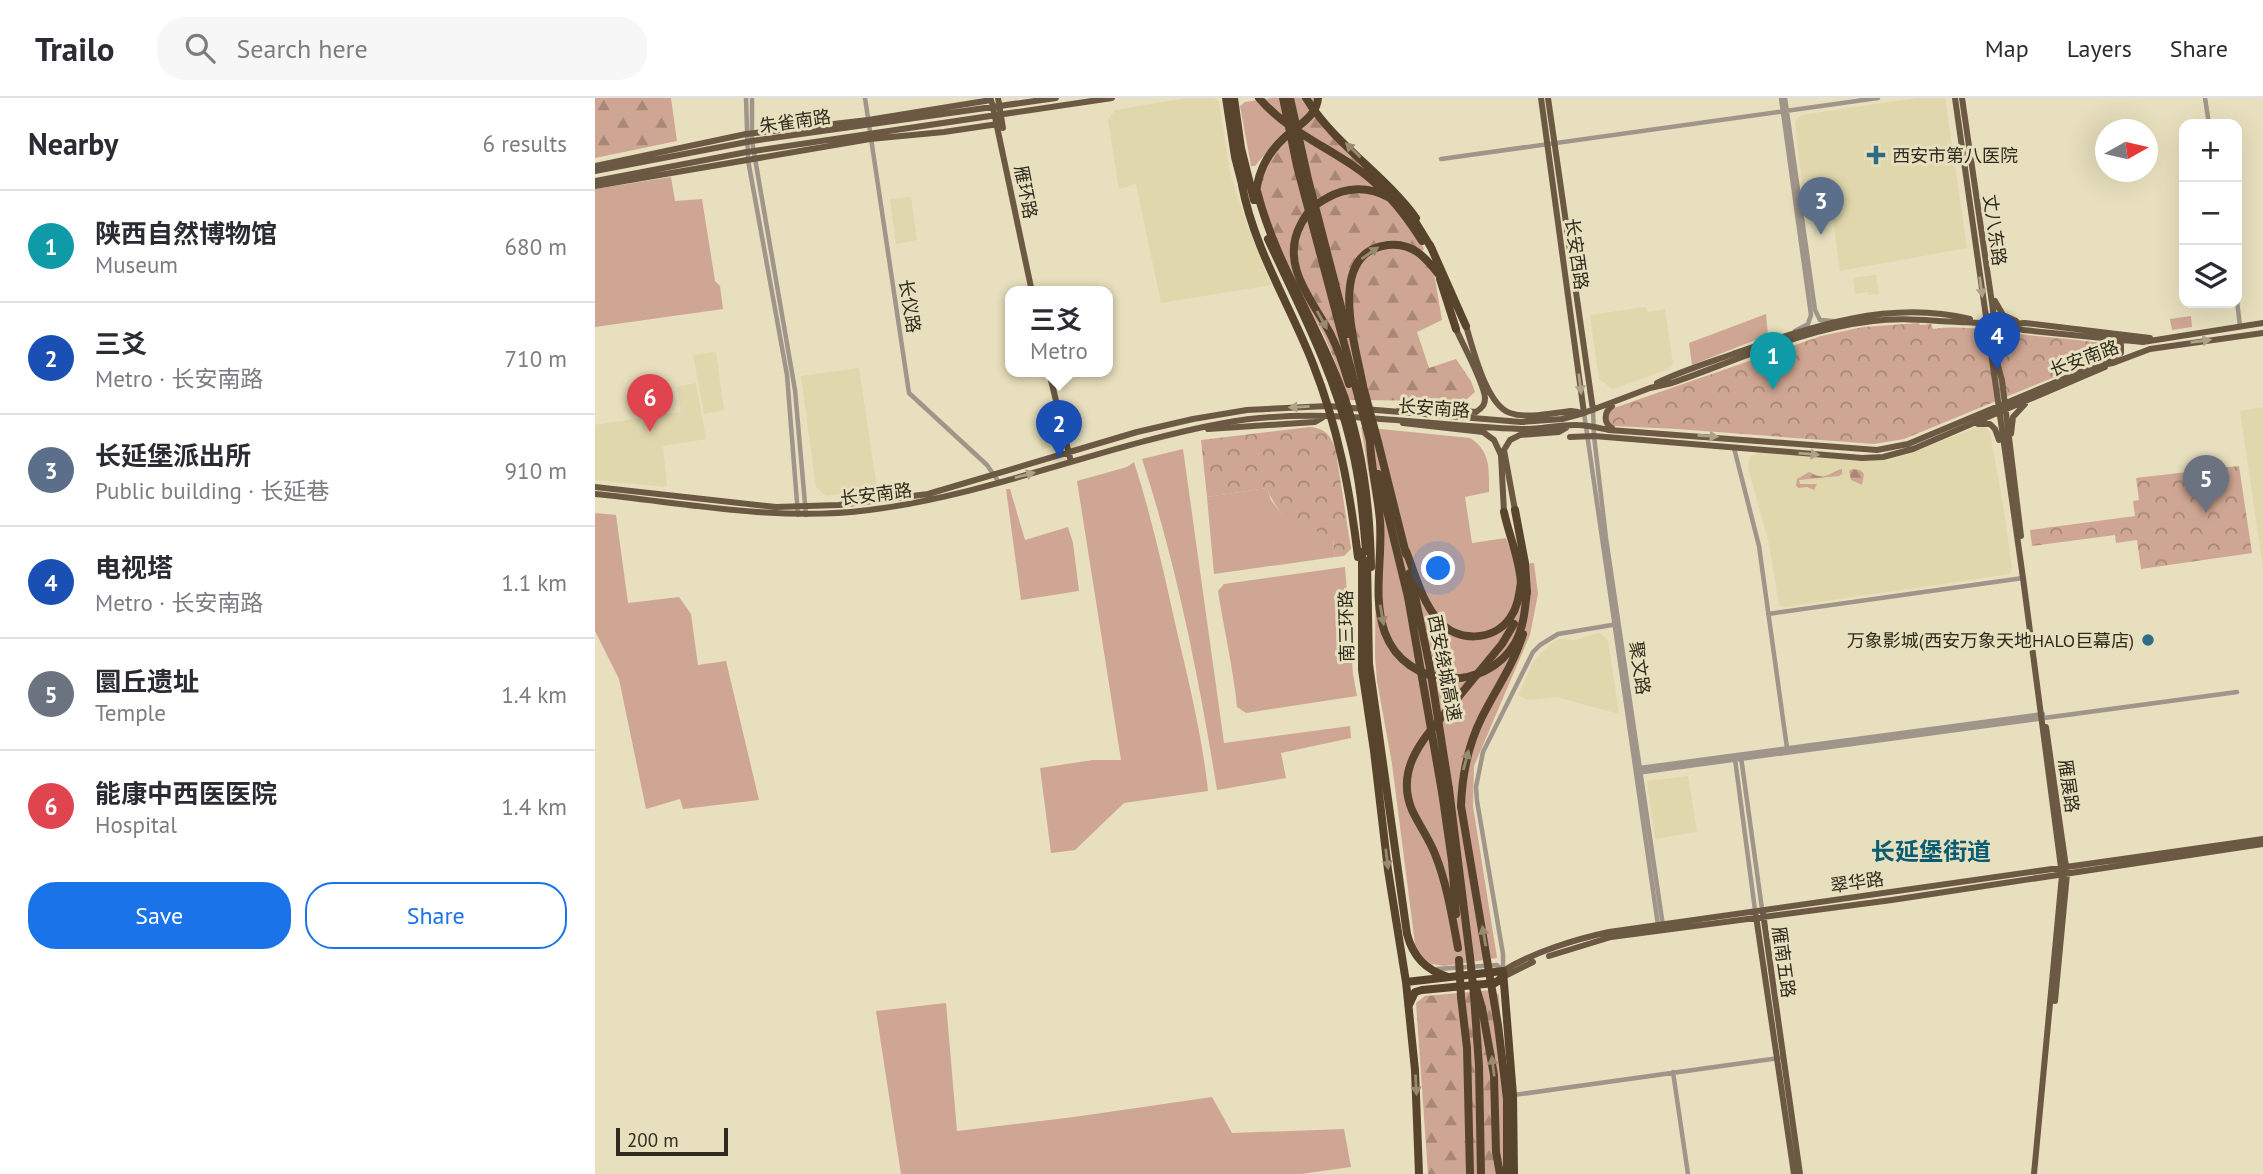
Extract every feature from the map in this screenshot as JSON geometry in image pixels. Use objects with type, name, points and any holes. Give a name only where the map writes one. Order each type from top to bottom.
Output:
[{"type":"highway","name":"南三环路","points":[[1226,98],[1234,157],[1242,185],[1276,269],[1310,340],[1340,420],[1352,469],[1364,551],[1361,587],[1362,670],[1406,985],[1415,1070],[1419,1174]]},
{"type":"highway","name":"南三环路","points":[[1234,98],[1241,148],[1257,211],[1325,363],[1345,421],[1358,475],[1368,601],[1369,664],[1407,934],[1411,948],[1425,966]]},
{"type":"highway","points":[[1259,98],[1281,119],[1355,167],[1379,186],[1402,213],[1422,242],[1440,276],[1455,330]]},
{"type":"highway","name":"西安绕城高速","points":[[1283,98],[1300,178],[1393,534],[1422,670],[1452,861],[1467,1048],[1470,1174]]},
{"type":"highway","name":"西安绕城高速","points":[[1290,98],[1331,273],[1406,551],[1430,668],[1445,758],[1474,995],[1479,1066],[1481,1174]]},
{"type":"highway","points":[[1306,98],[1329,127],[1400,196],[1416,218],[1466,326]]},
{"type":"highway","name":"南三环路","points":[[1257,211],[1259,175],[1267,159],[1283,139],[1313,113],[1318,98]]},
{"type":"highway","points":[[1242,185],[1259,245],[1296,322],[1328,406],[1328,416],[1343,458],[1361,587]]},
{"type":"highway","points":[[1257,191],[1272,237],[1335,372],[1349,412],[1366,497],[1372,583],[1368,601]]},
{"type":"highway","points":[[1365,424],[1352,397],[1342,359],[1331,335],[1299,280],[1295,266],[1295,239],[1298,230],[1312,207],[1341,191],[1374,191],[1409,212],[1432,249]]},
{"type":"highway","points":[[1363,386],[1350,309],[1349,283],[1353,270],[1364,256],[1378,247],[1402,245],[1416,250],[1440,276]]},
{"type":"highway","points":[[1370,441],[1371,466],[1381,523],[1381,615],[1386,634],[1406,662],[1417,671],[1453,679],[1466,678],[1492,667],[1515,642],[1521,629],[1527,591]]},
{"type":"highway","points":[[1507,1174],[1507,1099],[1486,946],[1461,806],[1461,788],[1467,755],[1475,732],[1518,650],[1527,611],[1527,591],[1515,510]]},
{"type":"highway","points":[[1458,948],[1445,883],[1433,849],[1408,797],[1408,770],[1422,740],[1502,644],[1510,624],[1520,610],[1521,582],[1504,512]]},
{"type":"highway","points":[[1406,551],[1425,599],[1443,625],[1453,632],[1474,637],[1487,635],[1510,624]]},
{"type":"highway","points":[[1425,966],[1448,977]]},
{"type":"highway","points":[[1406,985],[1503,974]]},
{"type":"highway","points":[[1406,985],[1448,977],[1503,974]]},
{"type":"highway","points":[[1408,1011],[1415,992],[1495,983],[1503,974]]},
{"type":"highway","points":[[1503,974],[1513,1095],[1514,1174]]},
{"type":"highway","points":[[1472,978],[1482,1008],[1494,1075],[1500,1174]]},
{"type":"main road","name":"朱雀南路","points":[[595,171],[749,137],[868,123],[995,102],[1056,98]]},
{"type":"main road","name":"朱雀南路","points":[[595,181],[1112,98]]},
{"type":"main road","name":"长安西路","points":[[1541,98],[1551,144],[1593,410]]},
{"type":"main road","name":"长安西路","points":[[1548,98],[1551,144],[1584,413]]},
{"type":"main road","name":"丈八东路","points":[[1955,98],[1986,322]]},
{"type":"main road","name":"丈八东路","points":[[1962,98],[1989,282],[1986,322]]},
{"type":"main road","name":"雁环路","points":[[995,102],[1032,286]]},
{"type":"main road","points":[[595,166],[749,137]]},
{"type":"main road","points":[[595,186],[751,156]]},
{"type":"main road","points":[[1989,282],[1999,311],[2010,319],[2140,337],[2173,336]]},
{"type":"main road","points":[[1650,387],[1675,375],[1792,333],[1834,321],[1905,312],[1940,313],[1986,322]]},
{"type":"main road","name":"长安南路","points":[[1387,415],[1521,422],[1562,419],[1593,410],[1650,387],[1672,383],[1834,327],[1905,318],[2006,324],[2023,330],[2143,342],[2263,323]]},
{"type":"main road","name":"雁展路","points":[[1986,322],[2002,408],[2064,871],[2036,1174]]},
{"type":"main road","points":[[2006,324],[2025,323]]},
{"type":"main road","points":[[1466,326],[1495,402],[1506,412],[1520,415],[1571,411],[1584,413]]},
{"type":"main road","points":[[1387,415],[1415,407],[1476,412],[1482,408],[1485,401],[1483,389],[1455,330]]},
{"type":"main road","name":"长安南路","points":[[595,494],[747,512],[869,510],[930,501],[1069,452],[1193,419],[1247,410],[1328,406],[1349,412],[1522,429],[1571,425],[1877,450],[1908,444],[2002,408],[2092,367],[2150,349],[2263,333]]},
{"type":"main road","points":[[2092,367],[2122,352],[2121,345],[2110,340]]},
{"type":"main road","points":[[1966,428],[2002,408],[2095,373],[2113,362]]},
{"type":"main road","points":[[1052,377],[1072,462]]},
{"type":"main road","points":[[2008,456],[2013,417],[2033,398]]},
{"type":"main road","points":[[1621,430],[1609,427],[1605,414],[1622,399]]},
{"type":"main road","name":"长安南路","points":[[997,478],[1072,462],[1140,442],[1223,423],[1328,416],[1349,412]]},
{"type":"main road","points":[[1387,415],[1414,426],[1483,432],[1494,440],[1501,455],[1504,512]]},
{"type":"main road","points":[[1570,437],[1591,436],[1862,458],[1905,452],[1984,423],[1992,426],[2008,456]]},
{"type":"main road","points":[[1515,510],[1504,450],[1510,440],[1520,435],[1559,432],[1571,425]]},
{"type":"main road","points":[[1671,434],[1689,444]]},
{"type":"main road","name":"雁展路","points":[[2008,456],[2042,716]]},
{"type":"main road","name":"长安南路","points":[[595,487],[802,511]]},
{"type":"main road","name":"翠华路","points":[[1503,974],[1583,944],[1661,927],[2263,841]]},
{"type":"main road","name":"雁南五路","points":[[1759,914],[1794,1174]]},
{"type":"main road","name":"雁南五路","points":[[1780,1058],[1800,1174]]},
{"type":"street","points":[[746,98],[751,156],[795,390],[802,511]]},
{"type":"street","points":[[749,137],[753,98]]},
{"type":"street","name":"长仪路","points":[[865,98],[909,393],[997,478]]},
{"type":"street","points":[[1783,98],[1815,310],[1820,320],[1834,321]]},
{"type":"street","points":[[1441,159],[1878,98]]},
{"type":"street","points":[[2205,98],[2208,119]]},
{"type":"street","points":[[1785,111],[1811,315],[1808,324],[1792,333]]},
{"type":"street","points":[[2238,308],[2240,326]]},
{"type":"street","name":"聚文路","points":[[1591,436],[1595,427],[1593,410]]},
{"type":"street","name":"聚文路","points":[[1584,413],[1585,426],[1591,436],[1661,927]]},
{"type":"street","points":[[1734,448],[1759,546],[1787,748]]},
{"type":"street","points":[[1768,614],[2023,578]]},
{"type":"street","points":[[1503,974],[1503,954],[1477,800],[1483,752],[1526,663],[1540,645],[1558,634],[1617,624]]},
{"type":"street","points":[[1738,757],[1787,748],[2237,691]]},
{"type":"street","points":[[1638,770],[2042,716]]},
{"type":"street","name":"雁南五路","points":[[1738,757],[1759,914]]},
{"type":"street","points":[[1425,966],[1440,970],[1497,965],[1503,974]]},
{"type":"street","points":[[1513,1095],[1780,1058]]},
{"type":"street","points":[[1673,1072],[1688,1174]]},
{"type":"shaded area","points":[[1187,98],[1214,98],[1219,102],[1230,173],[1271,285],[1161,303],[1136,184],[1119,189],[1108,120],[1115,110]]},
{"type":"shaded area","name":"西安市第八医院","points":[[1918,98],[1945,98],[1967,248],[1840,271],[1833,219],[1839,218],[1834,189],[1803,193],[1795,122],[1801,115]]},
{"type":"shaded area","points":[[1834,191],[1838,213],[1806,218],[1803,196]]},
{"type":"shaded area","points":[[911,197],[917,240],[896,244],[890,199]]},
{"type":"shaded area","points":[[1876,275],[1879,294],[1855,294],[1853,278]]},
{"type":"shaded area","points":[[1645,307],[1648,312],[1665,309],[1673,364],[1669,369],[1613,389],[1599,379],[1590,315]]},
{"type":"shaded area","points":[[716,352],[724,410],[704,414],[693,355]]},
{"type":"shaded area","points":[[859,368],[877,489],[826,496],[816,487],[801,376]]},
{"type":"shaded area","points":[[696,383],[706,439],[663,446],[667,487],[595,480],[595,425],[681,412],[677,387]]},
{"type":"shaded area","points":[[2263,407],[2263,567],[2240,411]]},
{"type":"shaded area","points":[[1053,421],[1057,445],[1042,450],[1037,427]]},
{"type":"shaded area","points":[[1984,426],[1990,433],[2003,505],[2012,568],[2010,574],[1785,607],[1779,605],[1769,544],[1748,467],[1750,457],[1759,452],[1853,461],[1884,460],[1906,455]]},
{"type":"shaded area","points":[[1600,633],[1608,640],[1619,714],[1557,697],[1528,700],[1518,695],[1534,661],[1549,645],[1559,639],[1574,640]]},
{"type":"shaded area","points":[[1688,776],[1697,832],[1655,839],[1647,781]]},
{"type":"green space","points":[[595,98],[671,98],[677,141],[595,158]]},
{"type":"green space","points":[[1272,98],[1315,98],[1306,117],[1278,139],[1255,166],[1251,166],[1240,106],[1245,102]]},
{"type":"green space","points":[[1316,116],[1398,196],[1424,249],[1419,254],[1434,273],[1442,320],[1417,332],[1429,368],[1456,359],[1475,392],[1465,401],[1348,400],[1327,342],[1270,230],[1260,187],[1263,170],[1273,154]]},
{"type":"green space","points":[[671,177],[675,201],[702,199],[715,281],[720,286],[723,309],[595,327],[595,189]]},
{"type":"green space","points":[[1766,314],[1768,335],[1692,365],[1689,343]]},
{"type":"green space","points":[[2191,316],[2192,327],[2172,330],[2170,319]]},
{"type":"green space","points":[[1931,324],[1933,329],[1974,328],[2102,343],[2114,345],[2118,351],[1904,439],[1874,444],[1611,426],[1607,417],[1611,409],[1821,336],[1863,327]]},
{"type":"green space","points":[[1310,427],[1328,434],[1336,452],[1351,549],[1344,556],[1335,557],[1333,539],[1318,541],[1316,521],[1285,525],[1267,488],[1207,497],[1201,440]]},
{"type":"green space","points":[[1361,427],[1470,438],[1477,443],[1487,462],[1489,492],[1465,497],[1472,543],[1506,538],[1516,565],[1534,563],[1538,594],[1530,635],[1474,766],[1473,806],[1497,958],[1445,966],[1431,964],[1416,952],[1392,764],[1377,681],[1376,518]]},
{"type":"green space","points":[[1183,449],[1224,743],[1350,726],[1351,738],[1281,753],[1286,778],[1217,790],[1186,623],[1155,499],[1142,459]]},
{"type":"green space","points":[[1134,462],[1190,686],[1208,791],[1124,803],[1075,850],[1051,853],[1040,768],[1093,760],[1121,760],[1077,481],[1127,467]]},
{"type":"green space","points":[[2239,466],[2252,553],[2141,569],[2137,540],[2116,543],[2115,535],[2032,546],[2030,530],[2135,516],[2133,501],[2139,500],[2136,478]]},
{"type":"green space","points":[[1842,469],[1839,476],[1799,480],[1800,484],[1817,484],[1814,490],[1796,485],[1797,479],[1809,472],[1822,476]]},
{"type":"green space","points":[[1860,470],[1864,474],[1862,485],[1851,480],[1849,471]]},
{"type":"green space","points":[[1267,488],[1271,500],[1284,517],[1316,521],[1333,539],[1335,557],[1214,574],[1207,497]]},
{"type":"green space","points":[[1006,489],[1010,489],[1025,540],[1068,527],[1073,543],[1079,591],[1021,600]]},
{"type":"green space","points":[[595,513],[616,515],[628,603],[679,597],[691,614],[698,665],[726,661],[759,800],[683,809],[680,799],[646,809],[619,679],[595,631]]},
{"type":"green space","points":[[1345,567],[1357,696],[1246,713],[1237,707],[1218,591],[1224,584]]},
{"type":"green space","points":[[1492,990],[1499,995],[1508,1174],[1428,1174],[1416,1003],[1425,996]]},
{"type":"green space","points":[[946,1003],[957,1131],[1212,1097],[1232,1133],[1344,1129],[1351,1167],[1301,1174],[901,1174],[876,1011]]},
{"type":"place","name":"西安市第八医院","points":[[1876,155]]},
{"type":"place","name":"长延堡派出所","points":[[1821,235]]},
{"type":"place","name":"电视塔","points":[[1997,370]]},
{"type":"place","name":"陕西自然博物馆","points":[[1773,390]]},
{"type":"place","name":"能康中西医医院","points":[[650,432]]},
{"type":"place","name":"三爻","points":[[1059,458]]},
{"type":"place","name":"圜丘遗址","points":[[2206,513]]},
{"type":"place","name":"万象影城(西安万象天地HALO巨幕店)","points":[[2148,640]]},
{"type":"district","name":"长延堡街道","points":[[1931,851]]}]
